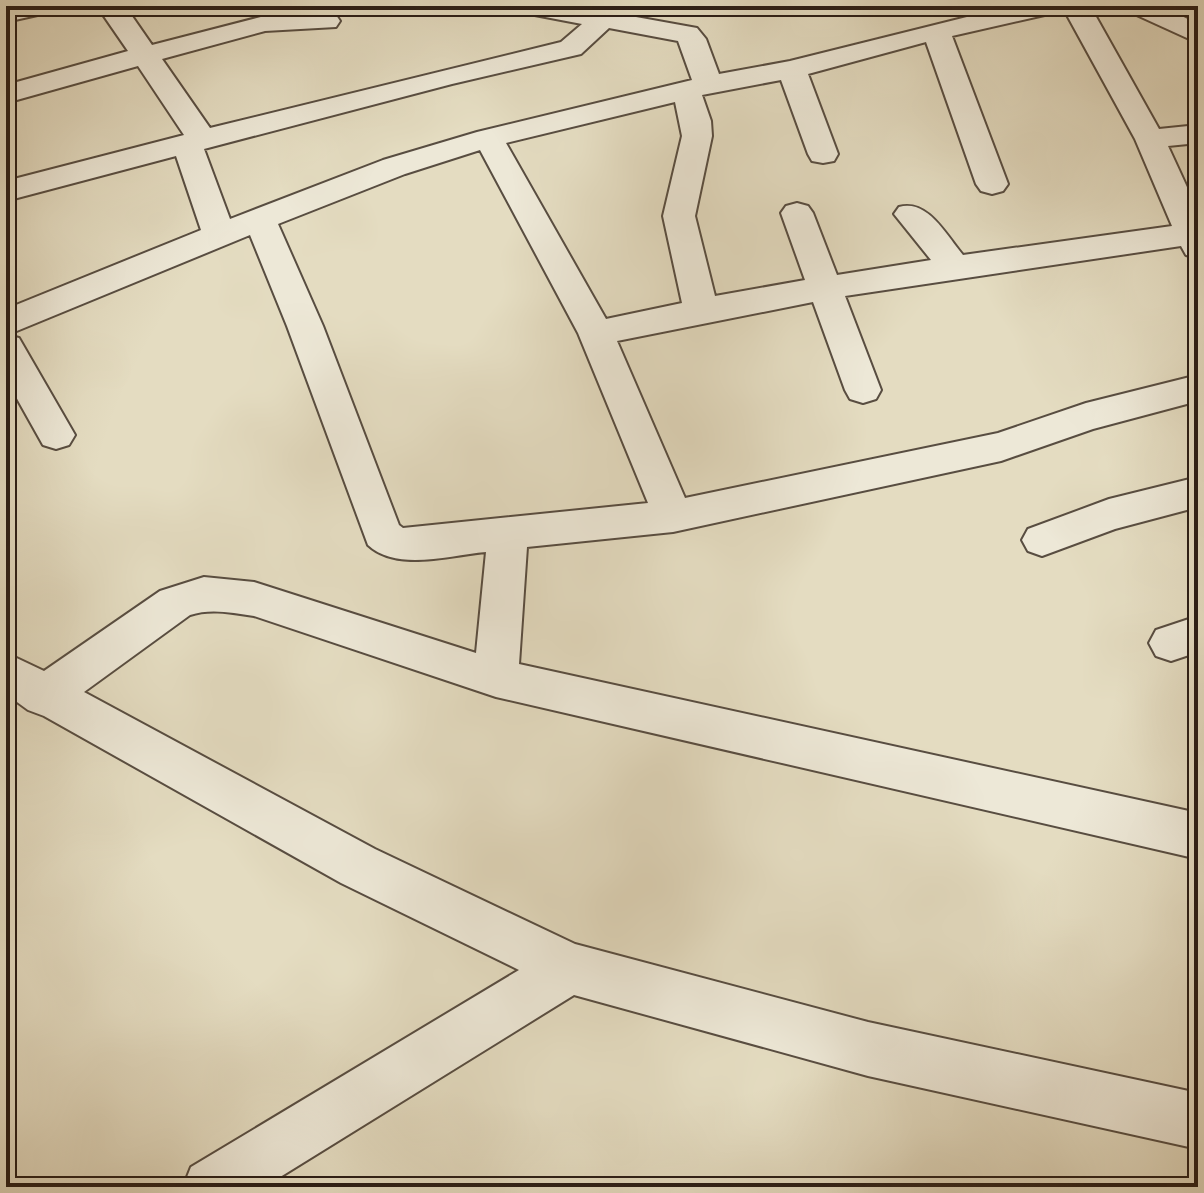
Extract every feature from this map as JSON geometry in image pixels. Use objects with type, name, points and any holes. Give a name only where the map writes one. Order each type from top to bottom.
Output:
[{"type":"street","points":[[6,14],[41,6]]},
{"type":"street","points":[[111,6],[147,57],[195,142],[219,235]]},
{"type":"street","points":[[529,6],[687,34],[692,39],[697,88],[697,136],[679,216],[701,309]]},
{"type":"street","points":[[6,323],[394,167],[488,138],[697,88],[792,69],[936,31],[1048,6]]},
{"type":"street","points":[[596,333],[701,309],[955,267],[1194,241],[1150,139],[1076,6]]},
{"type":"street","points":[[1140,6],[1198,35]]},
{"type":"street","points":[[6,191],[448,76],[571,48],[602,20]]},
{"type":"street","points":[[6,94],[262,23],[326,21]]},
{"type":"street","points":[[936,31],[992,184]]},
{"type":"street","points":[[792,69],[823,154]]},
{"type":"street","points":[[1150,139],[1198,134]]},
{"type":"street","points":[[488,138],[596,333],[673,516]]},
{"type":"street","points":[[797,213],[863,390]]},
{"type":"street","points":[[910,214],[955,267]]},
{"type":"street","points":[[260,219],[305,326],[382,534],[391,542],[403,544],[673,516],[1001,447],[1086,417],[1198,388]]},
{"type":"street","points":[[6,347],[56,435]]},
{"type":"street","points":[[1042,540],[1109,515],[1198,492]]},
{"type":"street","points":[[496,678],[508,533]]},
{"type":"street","points":[[25,684],[175,603],[194,594],[215,592],[254,599],[496,678],[1198,836]]},
{"type":"street","points":[[25,684],[358,866],[570,968],[868,1049],[1198,1121]]},
{"type":"street","points":[[211,1187],[570,968]]}]
